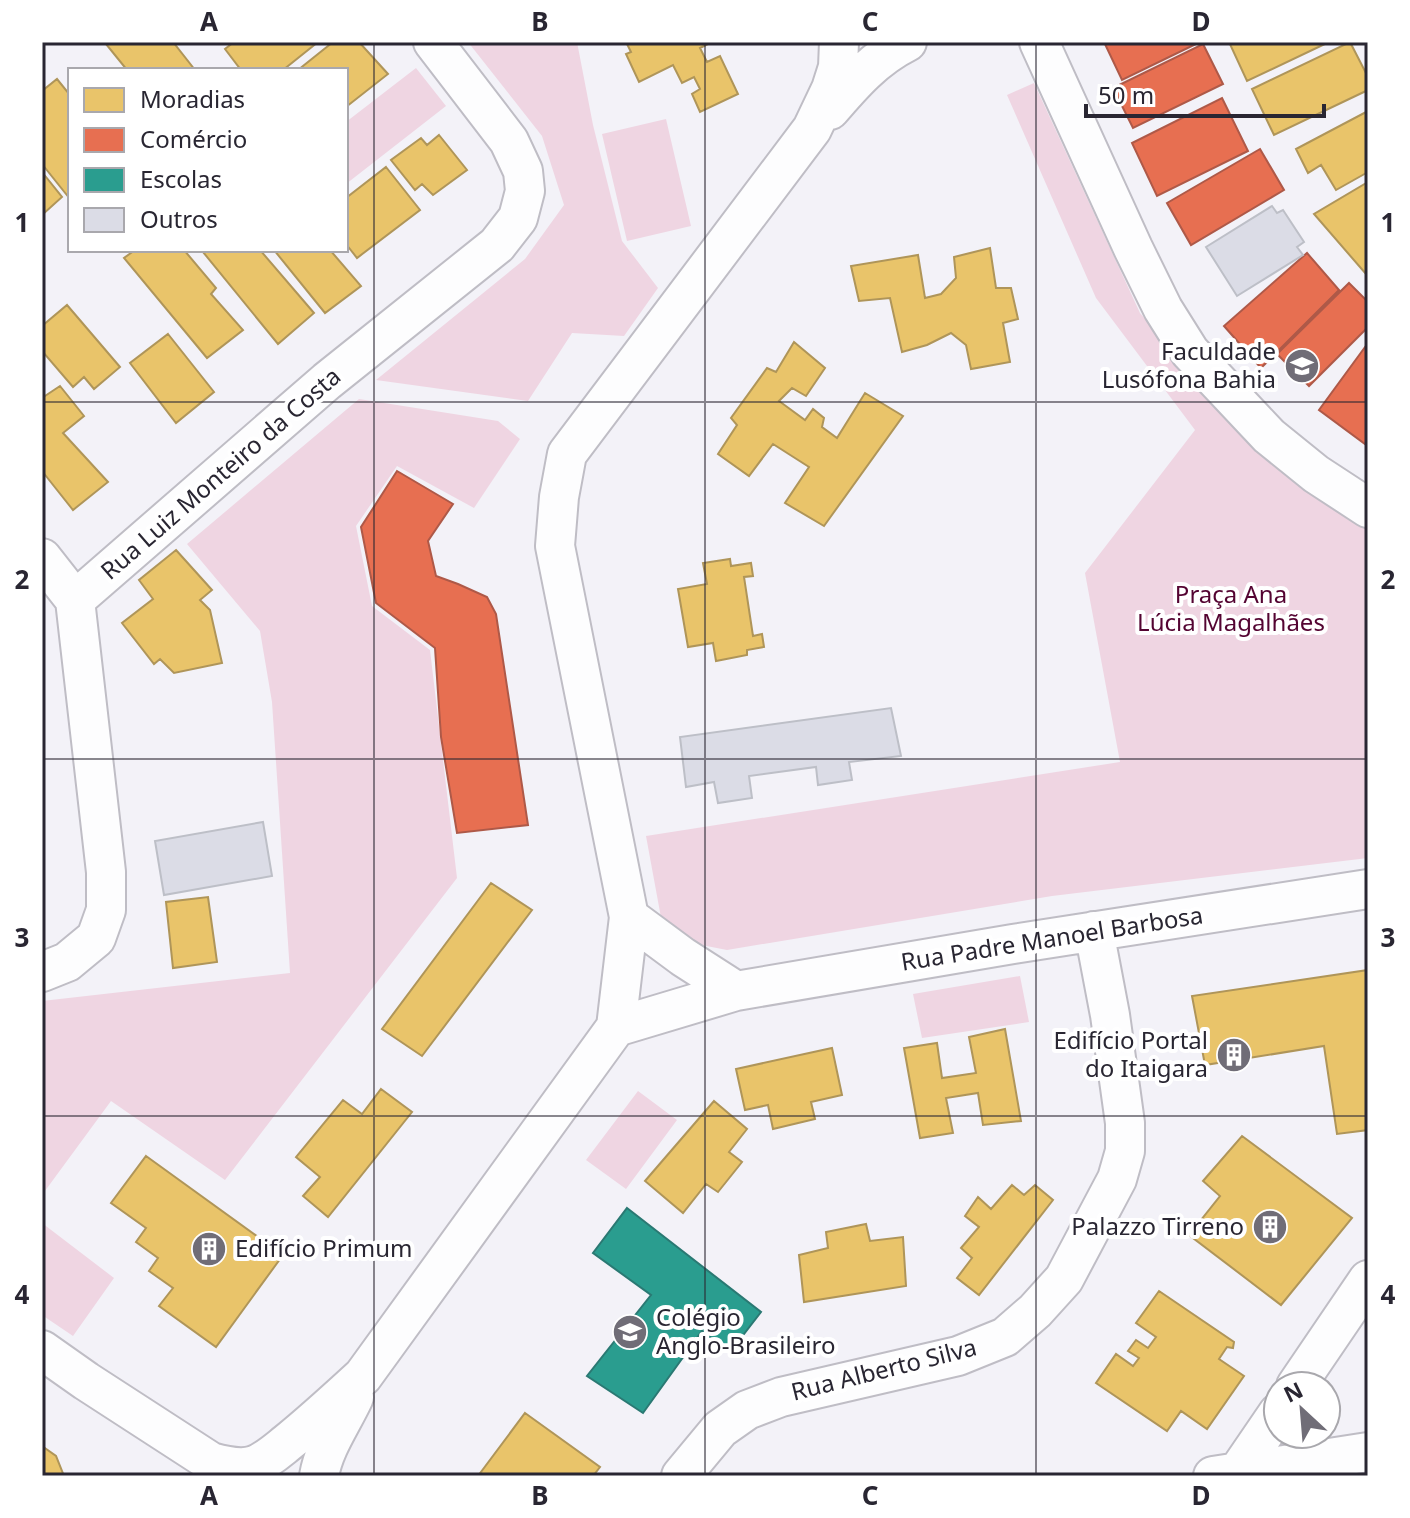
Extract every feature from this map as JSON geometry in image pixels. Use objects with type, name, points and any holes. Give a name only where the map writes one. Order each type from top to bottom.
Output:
[{"type":"street","name":"Rua Luiz Monteiro da Costa","points":[[75,600],[327,381],[497,245],[518,218],[525,191],[523,171],[509,141],[433,42]]},
{"type":"street","points":[[812,129],[838,67],[839,42]]},
{"type":"street","points":[[319,1476],[330,1442],[363,1376],[616,1027],[629,917],[555,546],[567,454],[812,129],[861,75],[888,52],[907,42]]},
{"type":"street","points":[[1039,42],[1133,248],[1163,309],[1190,352],[1269,436],[1316,474],[1368,508]]},
{"type":"street","points":[[42,558],[75,600],[106,872],[106,910],[96,938],[67,962],[42,972]]},
{"type":"street","name":"Rua Padre Manoel Barbosa","points":[[616,1027],[736,991],[1368,889]]},
{"type":"street","points":[[629,917],[736,991]]},
{"type":"street","name":"Rua Alberto Silva","points":[[681,1476],[720,1429],[747,1410],[781,1397],[958,1356],[1005,1337],[1035,1311],[1064,1279],[1117,1179],[1125,1151],[1125,1123],[1094,931]]},
{"type":"street","points":[[1307,1370],[1368,1280]]},
{"type":"street","points":[[42,1350],[193,1461],[201,1456],[245,1471],[273,1466],[294,1476]]},
{"type":"street","points":[[245,1471],[271,1456],[363,1376]]},
{"type":"street","points":[[1225,1475],[1262,1432]]},
{"type":"street","points":[[1225,1475],[1368,1452]]},
{"type":"green space","points":[[468,42],[577,42],[593,125],[622,241],[658,288],[624,336],[572,333],[528,401],[376,380],[525,259],[564,205],[542,136]]},
{"type":"green space","points":[[416,68],[446,106],[348,182],[348,120]]},
{"type":"green space","name":"Praça Ana Lúcia Magalhães","points":[[1034,83],[1140,313],[1226,411],[1368,523],[1368,858],[1052,896],[727,950],[686,942],[662,923],[646,836],[1120,762],[1085,573],[1195,430],[1096,298],[1007,95]]},
{"type":"green space","points":[[666,119],[691,226],[627,241],[602,134]]},
{"type":"green space","points":[[359,399],[498,421],[520,439],[474,508],[397,466],[356,526],[372,606],[430,650],[457,878],[225,1180],[111,1101],[42,1195],[42,1001],[290,973],[272,702],[260,631],[187,544]]},
{"type":"green space","points":[[1020,976],[1029,1022],[922,1038],[913,994]]},
{"type":"green space","points":[[638,1091],[677,1120],[626,1189],[586,1160]]},
{"type":"green space","points":[[42,1223],[114,1278],[73,1336],[42,1315]]},
{"type":"building: Moradias","points":[[173,42],[193,68],[125,68],[106,44]]},
{"type":"building: Moradias","points":[[234,42],[318,42],[286,68],[239,68],[225,49]]},
{"type":"building: Moradias","points":[[333,42],[359,42],[388,74],[348,105],[348,68],[300,68]]},
{"type":"building: Moradias","points":[[626,42],[707,42],[700,48],[707,62],[720,56],[738,94],[700,112],[692,94],[700,89],[694,77],[682,83],[673,65],[639,82],[626,54],[631,52]]},
{"type":"building: Moradias","points":[[1229,42],[1329,42],[1247,81]]},
{"type":"building: Moradias","points":[[1350,42],[1368,77],[1368,90],[1274,135],[1252,89]]},
{"type":"building: Moradias","points":[[57,79],[68,93],[68,196],[42,164],[42,91]]},
{"type":"building: Moradias","points":[[1368,111],[1368,172],[1336,190],[1321,165],[1308,173],[1296,149]]},
{"type":"building: Moradias","points":[[439,135],[467,170],[433,195],[422,184],[415,190],[391,160],[421,138],[427,145]]},
{"type":"building: Moradias","points":[[386,167],[420,210],[357,258],[348,247],[348,196]]},
{"type":"building: Moradias","points":[[42,172],[62,197],[42,215]]},
{"type":"building: Moradias","points":[[1368,182],[1368,272],[1366,274],[1314,214]]},
{"type":"building: Moradias","points":[[990,248],[996,288],[1011,288],[1018,319],[1003,323],[1010,362],[971,369],[966,345],[951,333],[927,345],[902,352],[890,298],[859,301],[851,266],[918,255],[925,298],[941,294],[956,278],[954,257]]},
{"type":"building: Moradias","points":[[132,252],[186,252],[216,288],[211,294],[243,330],[207,358],[124,258]]},
{"type":"building: Moradias","points":[[203,252],[262,252],[314,313],[278,344]]},
{"type":"building: Moradias","points":[[276,252],[332,252],[361,286],[325,313]]},
{"type":"building: Moradias","points":[[67,305],[120,367],[94,389],[84,377],[73,387],[42,351],[42,326]]},
{"type":"building: Moradias","points":[[168,334],[214,392],[176,423],[130,363]]},
{"type":"building: Moradias","points":[[794,342],[825,368],[806,396],[792,388],[779,401],[805,420],[813,409],[824,418],[822,427],[837,438],[865,393],[903,416],[824,526],[785,503],[809,467],[773,444],[749,476],[718,454],[737,425],[731,418],[767,368],[776,372]]},
{"type":"building: Moradias","points":[[60,386],[84,416],[63,433],[108,482],[73,510],[42,471],[42,398]]},
{"type":"building: Moradias","points":[[176,550],[212,590],[200,600],[210,610],[222,663],[174,673],[160,659],[154,664],[122,623],[153,599],[139,580]]},
{"type":"building: Moradias","points":[[730,559],[731,566],[751,563],[753,576],[744,577],[753,636],[762,634],[764,647],[747,650],[747,655],[716,661],[713,643],[688,647],[678,589],[707,584],[703,563]]},
{"type":"building: Moradias","points":[[491,883],[532,910],[422,1056],[382,1029]]},
{"type":"building: Moradias","points":[[208,897],[217,962],[173,968],[166,902]]},
{"type":"building: Moradias","name":"Edifício Portal do Itaigara","points":[[1368,970],[1368,1130],[1337,1134],[1324,1046],[1205,1065],[1192,996]]},
{"type":"building: Moradias","points":[[1005,1029],[1021,1121],[983,1125],[978,1093],[946,1098],[953,1133],[920,1138],[904,1048],[937,1043],[942,1078],[976,1073],[969,1037]]},
{"type":"building: Moradias","points":[[832,1048],[842,1095],[811,1102],[815,1119],[773,1129],[768,1105],[745,1110],[736,1069]]},
{"type":"building: Moradias","points":[[381,1089],[412,1112],[328,1217],[303,1196],[320,1177],[296,1157],[343,1100],[362,1114]]},
{"type":"building: Moradias","points":[[714,1101],[747,1129],[729,1152],[742,1162],[718,1192],[706,1184],[683,1213],[645,1181]]},
{"type":"building: Moradias","name":"Palazzo Tirreno","points":[[1242,1136],[1352,1218],[1281,1305],[1189,1235],[1220,1196],[1203,1181]]},
{"type":"building: Moradias","name":"Edifício Primum","points":[[146,1156],[283,1255],[216,1347],[159,1306],[173,1288],[149,1271],[158,1258],[136,1242],[146,1228],[111,1203]]},
{"type":"building: Moradias","points":[[1012,1185],[1024,1195],[1035,1185],[1053,1200],[979,1295],[957,1278],[972,1258],[961,1248],[979,1227],[965,1216],[978,1197],[991,1209]]},
{"type":"building: Moradias","points":[[866,1224],[870,1241],[903,1237],[906,1286],[804,1302],[799,1255],[828,1248],[826,1232]]},
{"type":"building: Moradias","points":[[1159,1291],[1234,1342],[1233,1348],[1227,1347],[1219,1359],[1244,1376],[1207,1429],[1181,1411],[1167,1431],[1096,1383],[1116,1354],[1133,1366],[1139,1358],[1128,1351],[1136,1340],[1148,1348],[1156,1337],[1136,1323]]},
{"type":"building: Moradias","points":[[525,1413],[600,1467],[593,1476],[478,1476]]},
{"type":"building: Moradias","points":[[42,1446],[56,1456],[64,1476],[42,1476]]},
{"type":"building: Comércio","points":[[1104,42],[1200,42],[1122,80]]},
{"type":"building: Comércio","points":[[1203,44],[1223,84],[1133,128],[1113,88]]},
{"type":"building: Comércio","points":[[1222,98],[1248,151],[1157,196],[1132,143]]},
{"type":"building: Comércio","points":[[1260,149],[1284,190],[1191,245],[1167,203]]},
{"type":"building: Comércio","points":[[1307,253],[1339,290],[1261,368],[1224,326]]},
{"type":"building: Comércio","points":[[1349,283],[1368,302],[1368,327],[1309,386],[1277,354]]},
{"type":"building: Comércio","points":[[1368,343],[1368,440],[1365,444],[1319,410]]},
{"type":"building: Comércio","points":[[397,471],[453,504],[428,541],[436,576],[487,597],[496,614],[528,825],[457,833],[441,737],[435,648],[376,603],[361,527]]},
{"type":"building: Escolas","points":[[627,1208],[761,1312],[730,1352],[702,1331],[643,1413],[587,1376],[651,1295],[593,1253]]},
{"type":"building: Outros","points":[[1272,206],[1277,213],[1283,210],[1304,242],[1297,247],[1303,255],[1237,296],[1206,247]]},
{"type":"building: Outros","points":[[891,708],[901,756],[849,762],[852,780],[818,785],[816,767],[749,776],[752,798],[718,803],[714,782],[686,787],[680,737]]},
{"type":"building: Outros","points":[[263,822],[272,876],[164,895],[155,841]]},
{"type":"place","name":"Faculdade Lusófona Bahia","points":[[1302,366]]},
{"type":"place","name":"Edifício Portal do Itaigara","points":[[1234,1055]]},
{"type":"place","name":"Palazzo Tirreno","points":[[1270,1227]]},
{"type":"place","name":"Edifício Primum","points":[[209,1249]]},
{"type":"place","name":"Colégio Anglo-Brasileiro","points":[[630,1332]]}]
